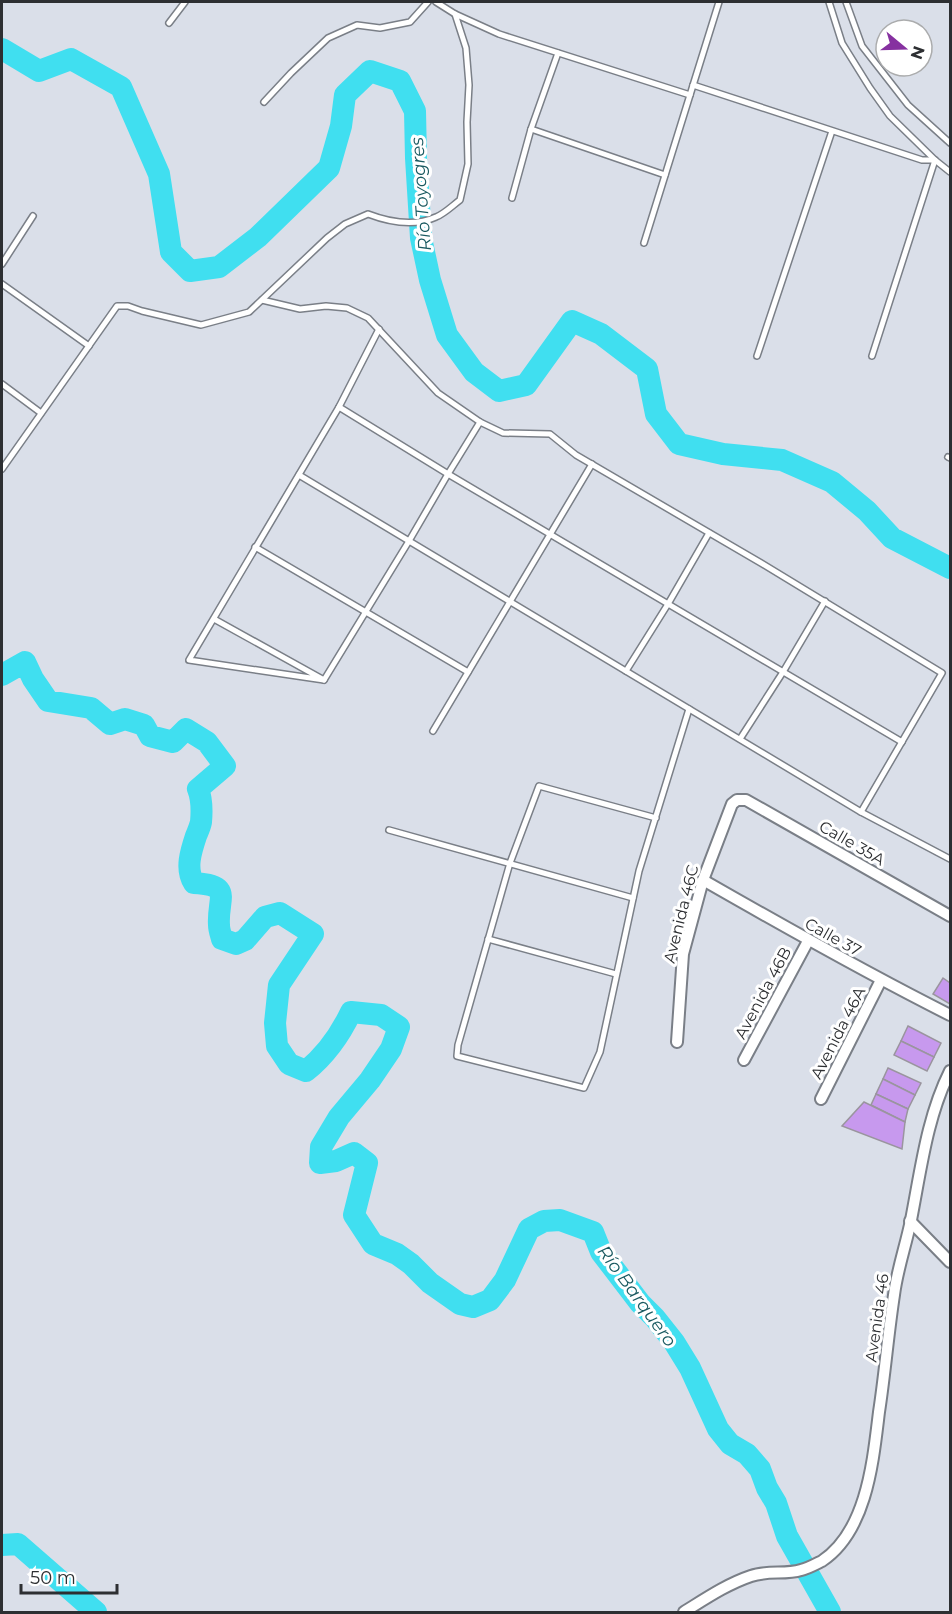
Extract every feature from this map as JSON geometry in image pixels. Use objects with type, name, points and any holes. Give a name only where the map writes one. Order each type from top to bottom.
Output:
[{"type":"street","name":"Avenida 46C","points":[[677,1042],[683,954],[703,880],[732,804],[737,800]]},
{"type":"street","name":"Calle 35A","points":[[737,800],[746,800],[951,916]]},
{"type":"street","name":"Calle 37","points":[[703,880],[808,941],[951,1015]]},
{"type":"street","name":"Avenida 46B","points":[[744,1060],[808,941]]},
{"type":"street","name":"Avenida 46A","points":[[821,1100],[881,980]]},
{"type":"street","name":"Avenida 46","points":[[684,1612],[724,1588],[753,1575],[801,1570],[822,1560],[834,1550],[853,1523],[864,1500],[872,1465],[894,1292],[923,1155],[933,1114],[951,1071]]},
{"type":"street","points":[[910,1221],[951,1262]]},
{"type":"lane","points":[[169,22],[185,2]]},
{"type":"lane","points":[[264,102],[328,38],[357,25],[380,28],[410,22],[428,2]]},
{"type":"lane","points":[[436,2],[454,14],[500,34],[690,95]]},
{"type":"lane","points":[[644,243],[719,2]]},
{"type":"lane","points":[[829,2],[842,43],[890,116],[935,160],[951,172]]},
{"type":"lane","points":[[846,2],[862,46],[908,105],[951,143]]},
{"type":"lane","points":[[2,466],[117,306],[128,306],[201,325],[249,312],[327,238],[345,224],[368,214],[390,222],[420,221],[436,217],[460,200],[468,164],[466,122],[469,85],[466,48],[454,14]]},
{"type":"lane","points":[[512,198],[531,129],[558,53]]},
{"type":"lane","points":[[693,85],[922,160],[935,160]]},
{"type":"lane","points":[[531,129],[665,175]]},
{"type":"lane","points":[[757,356],[832,131]]},
{"type":"lane","points":[[872,356],[935,160]]},
{"type":"lane","points":[[2,264],[33,216]]},
{"type":"lane","points":[[2,284],[89,346]]},
{"type":"lane","points":[[262,300],[300,309],[326,306],[347,308],[368,318],[438,393],[480,422],[503,433],[550,434],[576,455],[942,673],[861,812]]},
{"type":"lane","points":[[324,680],[189,660],[339,407],[379,329]]},
{"type":"lane","points":[[2,384],[41,413]]},
{"type":"lane","points":[[339,407],[448,474],[902,742]]},
{"type":"lane","points":[[324,680],[480,422]]},
{"type":"lane","points":[[433,731],[592,464]]},
{"type":"lane","points":[[299,475],[861,812],[951,859]]},
{"type":"lane","points":[[626,671],[669,604],[710,533]]},
{"type":"lane","points":[[255,547],[468,672]]},
{"type":"lane","points":[[740,739],[825,602]]},
{"type":"lane","points":[[214,619],[324,680]]},
{"type":"lane","points":[[656,818],[539,786],[510,863],[458,1045],[457,1056],[584,1088],[600,1052],[639,871],[656,818],[689,709]]},
{"type":"lane","points":[[389,830],[633,898]]},
{"type":"lane","points":[[488,939],[616,974]]},
{"type":"building","points":[[943,978],[950,983],[950,1004],[933,994]]},
{"type":"building","points":[[908,1026],[941,1043],[934,1057],[901,1041]]},
{"type":"building","points":[[901,1041],[934,1057],[927,1071],[894,1055]]},
{"type":"building","points":[[888,1068],[921,1083],[915,1095],[883,1079]]},
{"type":"building","points":[[883,1079],[915,1095],[908,1109],[876,1094]]},
{"type":"building","points":[[876,1094],[908,1109],[905,1122],[871,1105]]},
{"type":"building","points":[[864,1102],[905,1122],[902,1149],[842,1126]]},
{"type":"waterway","name":"Río Toyogres","points":[[2,49],[39,71],[71,59],[121,87],[159,174],[171,252],[190,271],[219,267],[258,237],[329,168],[341,126],[345,95],[370,71],[400,81],[415,111],[421,238],[430,280],[447,335],[474,372],[499,391],[526,385],[572,321],[601,334],[647,369],[656,414],[679,444],[723,454],[782,460],[832,482],[867,511],[892,538],[950,568]]},
{"type":"waterway","name":"Río Barquero","points":[[2,675],[25,662],[48,701],[91,708],[110,724],[125,719],[144,725],[150,736],[173,742],[186,729],[207,742],[225,766],[198,789],[201,822],[192,848],[189,866],[194,883],[206,884],[219,890],[221,895],[219,927],[222,939],[236,944],[245,940],[265,917],[280,913],[313,934],[279,985],[275,1023],[277,1046],[289,1064],[306,1071],[332,1044],[351,1012],[381,1015],[399,1027],[391,1049],[370,1080],[339,1117],[321,1147],[320,1163],[336,1161],[354,1153],[367,1163],[354,1215],[373,1244],[397,1254],[430,1283],[460,1304],[473,1307],[490,1300],[505,1280],[529,1229],[544,1221],[560,1220],[593,1232],[601,1252],[640,1303],[674,1342],[690,1368],[718,1429],[730,1444],[747,1454],[760,1469],[776,1503],[787,1536],[830,1612]]},
{"type":"waterway","points":[[2,1545],[18,1544],[96,1612]]}]
